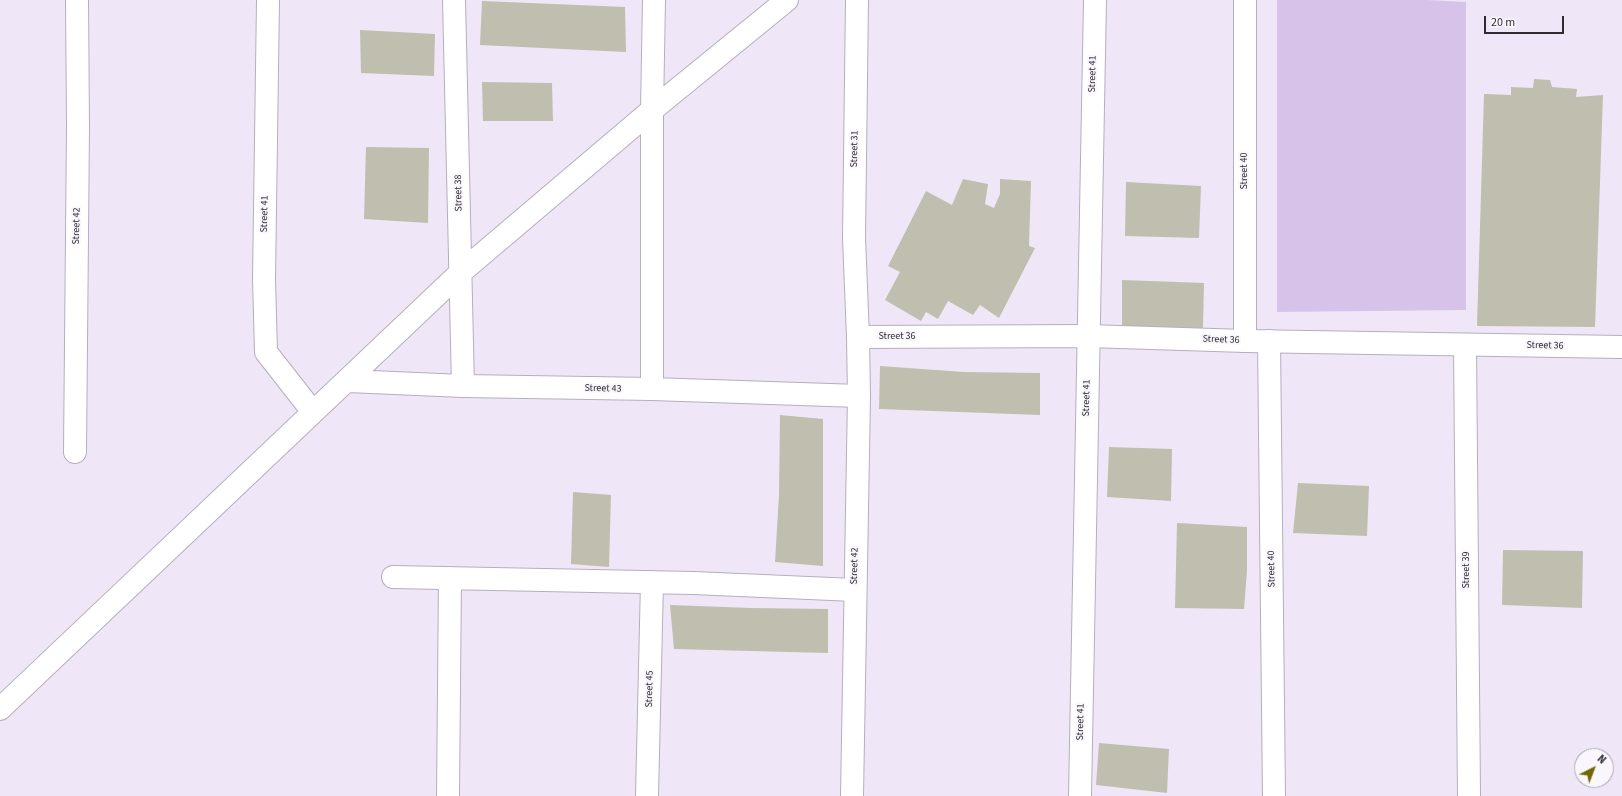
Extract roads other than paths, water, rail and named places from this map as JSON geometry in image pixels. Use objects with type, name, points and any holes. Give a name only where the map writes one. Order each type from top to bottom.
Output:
[{"type":"street","name":"Street 42","points":[[75,452],[78,0]]},
{"type":"street","name":"Street 41","points":[[268,0],[264,279],[266,352],[313,412]]},
{"type":"street","name":"Street 38","points":[[454,0],[463,386]]},
{"type":"street","points":[[652,389],[652,110],[654,0]]},
{"type":"street","points":[[0,709],[313,412],[348,381],[460,273],[652,110],[787,0]]},
{"type":"street","name":"Street 31","points":[[857,0],[854,238],[858,337]]},
{"type":"street","name":"Street 41","points":[[1080,796],[1095,0]]},
{"type":"street","name":"Street 40","points":[[1244,0],[1245,341]]},
{"type":"street","name":"Street 36","points":[[858,337],[1088,336],[1245,341],[1622,347]]},
{"type":"street","name":"Street 42","points":[[852,796],[859,396],[858,337]]},
{"type":"street","name":"Street 40","points":[[1269,341],[1274,796]]},
{"type":"street","name":"Street 39","points":[[1465,345],[1469,796]]},
{"type":"street","name":"Street 43","points":[[348,381],[463,386],[652,389],[859,396]]},
{"type":"street","points":[[393,577],[652,582],[855,590]]},
{"type":"street","points":[[448,796],[450,578]]},
{"type":"street","name":"Street 45","points":[[647,796],[652,582]]}]
